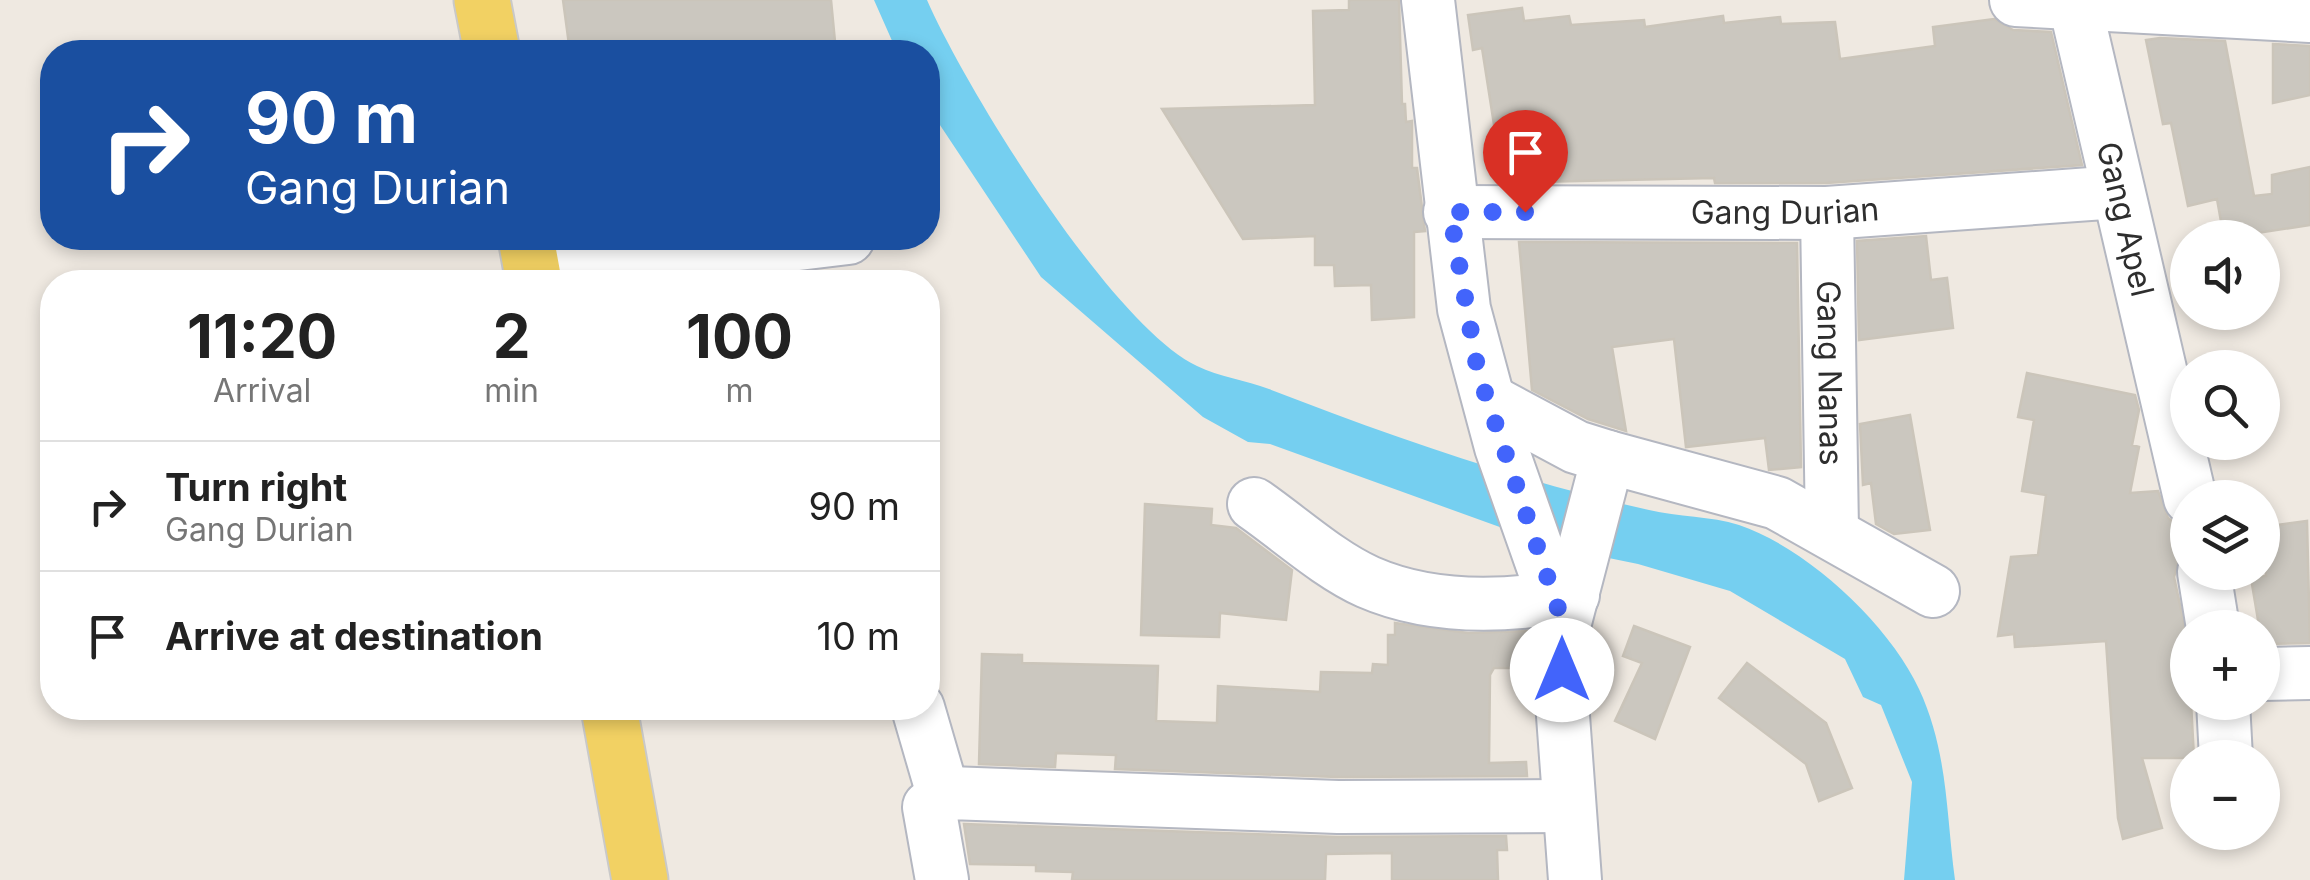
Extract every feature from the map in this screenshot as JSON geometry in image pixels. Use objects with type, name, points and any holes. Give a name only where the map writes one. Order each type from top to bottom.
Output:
[{"type":"main road","points":[[482,0],[490,40]]},
{"type":"main road","points":[[611,720],[640,880]]},
{"type":"street","points":[[1428,0],[1464,309],[1496,424],[1563,596]]},
{"type":"street","points":[[2016,0],[2310,16]]},
{"type":"street","name":"Gang Apel","points":[[2074,1],[2186,480]]},
{"type":"street","name":"Gang Durian","points":[[1450,212],[1827,213],[2118,192]]},
{"type":"street","name":"Gang Nanas","points":[[1827,213],[1832,531]]},
{"type":"street","points":[[531,265],[707,250]]},
{"type":"street","points":[[1496,424],[1576,447],[1604,471],[1777,502],[1933,591]]},
{"type":"street","points":[[1576,880],[1562,702],[1563,596],[1604,471]]},
{"type":"street","points":[[1254,504],[1368,582],[1487,606],[1563,596]]},
{"type":"street","points":[[2280,674],[2310,674]]},
{"type":"street","points":[[921,720],[942,794]]},
{"type":"street","points":[[942,880],[929,807],[942,794],[1338,808],[1491,803],[1569,806]]},
{"type":"water","points":[[874,0],[927,0],[1007,144],[1084,256],[1162,342],[1197,366],[1504,472],[1649,510],[1739,525],[1792,551],[1818,570],[1888,639],[1919,689],[1941,759],[1955,880],[1904,880],[1912,782],[1881,705],[1863,697],[1845,659],[1730,591],[1638,564],[1555,547],[1270,444],[1248,442],[1203,417],[1041,277],[940,125],[940,40],[892,40]]},
{"type":"building","points":[[563,0],[831,0],[835,40],[568,40]]},
{"type":"building","points":[[1349,0],[1399,0],[1402,104],[1406,122],[1412,121],[1412,168],[1417,168],[1425,231],[1414,232],[1414,317],[1372,320],[1371,285],[1335,286],[1334,265],[1315,265],[1315,236],[1243,239],[1162,109],[1315,105],[1313,11],[1349,10]]},
{"type":"building","points":[[1522,8],[1524,21],[1569,16],[1571,25],[1644,20],[1645,27],[1723,16],[1724,23],[1780,17],[1781,24],[1835,22],[1840,59],[1935,46],[1933,27],[1994,19],[2013,30],[2051,32],[2082,165],[1826,183],[1715,183],[1714,178],[1536,182],[1531,146],[1498,150],[1482,48],[1473,50],[1468,15]]},
{"type":"building","points":[[2146,40],[2225,41],[2254,196],[2272,194],[2272,175],[2310,167],[2310,225],[2280,230],[2280,220],[2221,220],[2217,199],[2188,206],[2171,123],[2163,124]]},
{"type":"building","points":[[2273,44],[2310,46],[2310,95],[2273,103]]},
{"type":"building","points":[[1926,236],[1931,280],[1947,278],[1953,328],[1859,340],[1857,241]]},
{"type":"building","points":[[1519,242],[1797,243],[1801,467],[1769,470],[1765,438],[1686,447],[1674,339],[1612,347],[1626,431],[1588,419],[1532,390]]},
{"type":"building","points":[[2027,373],[2135,395],[2139,410],[2132,445],[2139,447],[2130,493],[2158,491],[2170,520],[2170,590],[2177,590],[2181,610],[2170,610],[2170,720],[2192,720],[2193,740],[2170,740],[2170,758],[2142,758],[2162,828],[2123,839],[2118,818],[2106,641],[2015,647],[2014,634],[1998,636],[2011,557],[2038,555],[2046,495],[2022,491],[2034,420],[2018,417]]},
{"type":"building","points":[[1910,415],[1930,530],[1894,534],[1876,524],[1871,483],[1863,485],[1860,424]]},
{"type":"building","points":[[1145,504],[1212,509],[1211,525],[1236,528],[1292,570],[1286,620],[1220,613],[1219,637],[1141,635]]},
{"type":"building","points":[[2307,521],[2310,643],[2280,644],[2280,610],[2256,610],[2253,590],[2280,590],[2280,525]]},
{"type":"building","points":[[1395,623],[1468,633],[1529,631],[1528,668],[1494,668],[1490,675],[1489,763],[1526,762],[1527,776],[1338,777],[1115,769],[1116,755],[1056,753],[1055,767],[979,764],[982,654],[1022,655],[1022,663],[1158,666],[1156,721],[1217,723],[1218,686],[1320,692],[1321,672],[1372,673],[1373,664],[1388,665],[1388,635],[1395,635]]},
{"type":"building","points":[[1634,626],[1690,647],[1655,739],[1615,721],[1642,663],[1623,656]]},
{"type":"building","points":[[1747,663],[1826,723],[1852,788],[1819,801],[1806,764],[1719,698]]},
{"type":"building","points":[[964,824],[1337,837],[1506,836],[1507,850],[1497,850],[1498,880],[1392,880],[1392,853],[1326,854],[1325,880],[1072,880],[1073,872],[1036,871],[1036,865],[970,864]]},
{"type":"route","points":[[1525,212],[1450,212],[1478,372],[1564,626],[1562,670]]}]
